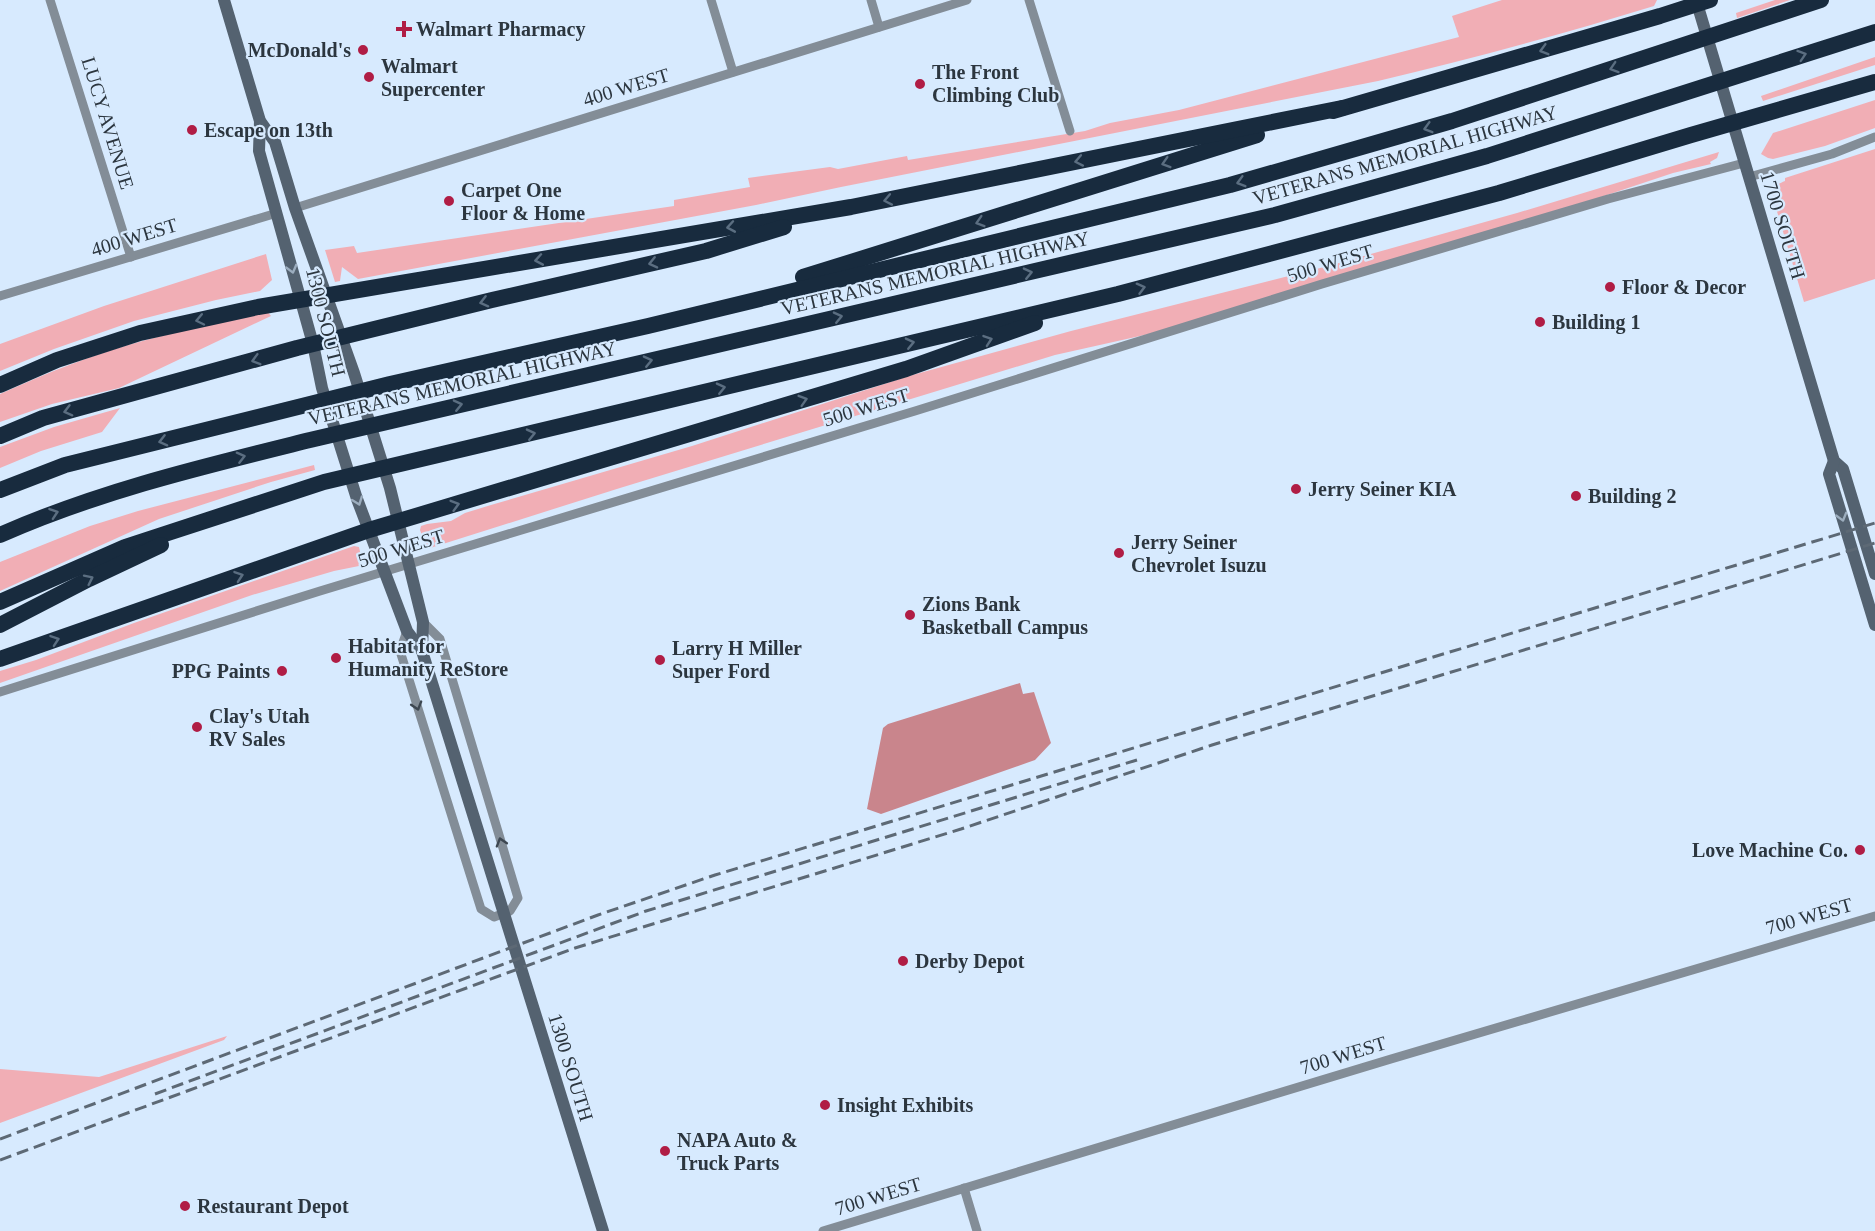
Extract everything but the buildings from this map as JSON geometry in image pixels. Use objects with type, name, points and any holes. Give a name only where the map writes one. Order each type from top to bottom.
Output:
[{"type":"highway","points":[[648,326],[1342,108],[1710,0]]},
{"type":"highway","name":"VETERANS MEMORIAL HIGHWAY","points":[[0,490],[65,465],[390,384],[648,326],[1230,185],[1452,121],[1821,0]]},
{"type":"highway","name":"VETERANS MEMORIAL HIGHWAY","points":[[0,535],[36,519],[156,479],[310,440],[1275,215],[1487,156],[1875,32]]},
{"type":"highway","points":[[1757,115],[1875,74]]},
{"type":"highway","points":[[0,602],[125,548],[324,482],[1118,294],[1499,193],[1875,82]]},
{"type":"highway","points":[[0,385],[57,360],[140,333],[258,307],[851,207],[1342,108]]},
{"type":"highway","points":[[0,436],[43,418],[313,344],[706,251],[851,207]]},
{"type":"highway","points":[[0,659],[399,521],[906,369],[1118,294]]},
{"type":"highway","points":[[0,625],[89,579],[162,544],[205,528],[238,510]]},
{"type":"main road","name":"1300 SOUTH","points":[[224,0],[260,121],[275,142],[295,208],[354,373],[410,564],[423,622],[422,651]]},
{"type":"main road","name":"1700 SOUTH","points":[[1696,0],[1834,461],[1843,469],[1875,574]]},
{"type":"main road","name":"1300 SOUTH","points":[[260,121],[259,151],[313,344],[322,388],[357,499],[407,631],[422,651],[603,1231]]},
{"type":"main road","points":[[259,137],[268,145],[281,189],[295,208]]},
{"type":"main road","name":"1700 SOUTH","points":[[1834,461],[1829,474],[1875,625]]},
{"type":"street","name":"LUCY AVENUE","points":[[50,0],[130,257]]},
{"type":"street","points":[[711,0],[733,72]]},
{"type":"street","points":[[871,0],[879,27]]},
{"type":"street","name":"400 WEST","points":[[295,208],[967,0]]},
{"type":"street","points":[[1029,0],[1070,131]]},
{"type":"street","points":[[1749,177],[1832,154],[1875,137]]},
{"type":"street","name":"500 WEST","points":[[0,692],[410,564],[926,408],[1334,280],[1608,199],[1744,163]]},
{"type":"street","name":"400 WEST","points":[[0,296],[277,213]]},
{"type":"street","name":"1300 SOUTH","points":[[407,631],[400,651],[481,909],[494,917],[510,911],[518,898],[440,639],[423,622]]},
{"type":"street","name":"700 WEST","points":[[823,1231],[834,1230],[964,1188],[1875,916]]},
{"type":"street","points":[[964,1188],[977,1231]]},
{"type":"shaded area","points":[[1502,0],[1657,0],[1654,6],[1586,26],[1378,81],[756,205],[358,279],[342,267],[340,281],[335,282],[325,250],[354,246],[357,253],[674,206],[674,200],[750,187],[748,178],[830,167],[838,169],[907,156],[908,160],[1085,131],[1110,123],[1179,110],[1459,37],[1452,16]]},
{"type":"shaded area","points":[[1775,0],[1790,0],[1737,18],[1736,13]]},
{"type":"shaded area","points":[[1875,57],[1875,65],[1763,101],[1761,96]]},
{"type":"shaded area","points":[[1875,100],[1875,128],[1825,146],[1773,159],[1761,154],[1773,133]]},
{"type":"shaded area","points":[[1875,149],[1875,279],[1804,302],[1773,198],[1774,189],[1785,181],[1785,178]]},
{"type":"shaded area","points":[[1719,152],[1717,158],[1710,162],[1711,164],[1673,173],[1598,198],[1149,334],[1055,355],[427,549],[420,530],[421,526],[427,524],[451,521],[465,513],[692,446],[909,376],[1071,331],[1328,266],[1517,213]]},
{"type":"shaded area","points":[[266,254],[272,280],[260,291],[134,321],[0,371],[0,344],[104,306]]},
{"type":"shaded area","points":[[267,311],[271,316],[119,388],[52,404],[0,422],[0,394],[36,379],[127,345]]},
{"type":"shaded area","points":[[120,408],[102,432],[41,451],[0,468],[0,447],[54,427]]},
{"type":"shaded area","points":[[314,465],[315,470],[159,519],[0,591],[0,562],[90,526],[138,511]]},
{"type":"shaded area","points":[[354,546],[359,547],[362,561],[359,566],[252,595],[0,683],[0,671]]},
{"type":"shaded area","points":[[1020,683],[1023,694],[1034,692],[1051,743],[1035,760],[881,814],[867,809],[883,728],[888,724]]},
{"type":"shaded area","points":[[227,1036],[224,1040],[0,1123],[0,1069],[99,1077]]},
{"type":"railway","points":[[0,1139],[598,915],[715,875],[1875,523]]},
{"type":"railway","points":[[0,1160],[575,948],[961,829],[1212,745],[1875,543]]},
{"type":"railway","points":[[155,1094],[646,911],[1137,760]]},
{"type":"place","name":"Walmart Pharmacy","points":[[404,29]]},
{"type":"place","name":"McDonald's","points":[[363,50]]},
{"type":"place","name":"Walmart Supercenter","points":[[369,77]]},
{"type":"place","name":"The Front Climbing Club","points":[[920,84]]},
{"type":"place","name":"Escape on 13th","points":[[192,130]]},
{"type":"place","name":"Carpet One Floor & Home","points":[[449,201]]},
{"type":"place","name":"Floor & Decor","points":[[1610,287]]},
{"type":"place","name":"Building 1","points":[[1540,322]]},
{"type":"place","name":"Jerry Seiner KIA","points":[[1296,489]]},
{"type":"place","name":"Building 2","points":[[1576,496]]},
{"type":"place","name":"Jerry Seiner Chevrolet Isuzu","points":[[1119,553]]},
{"type":"place","name":"Zions Bank Basketball Campus","points":[[910,615]]},
{"type":"place","name":"Habitat for Humanity ReStore","points":[[336,658]]},
{"type":"place","name":"Larry H Miller Super Ford","points":[[660,660]]},
{"type":"place","name":"PPG Paints","points":[[282,671]]},
{"type":"place","name":"Clay's Utah RV Sales","points":[[197,727]]},
{"type":"place","name":"Love Machine Co.","points":[[1860,850]]},
{"type":"place","name":"Derby Depot","points":[[903,961]]},
{"type":"place","name":"Insight Exhibits","points":[[825,1105]]},
{"type":"place","name":"NAPA Auto & Truck Parts","points":[[665,1151]]},
{"type":"place","name":"Restaurant Depot","points":[[185,1206]]}]
